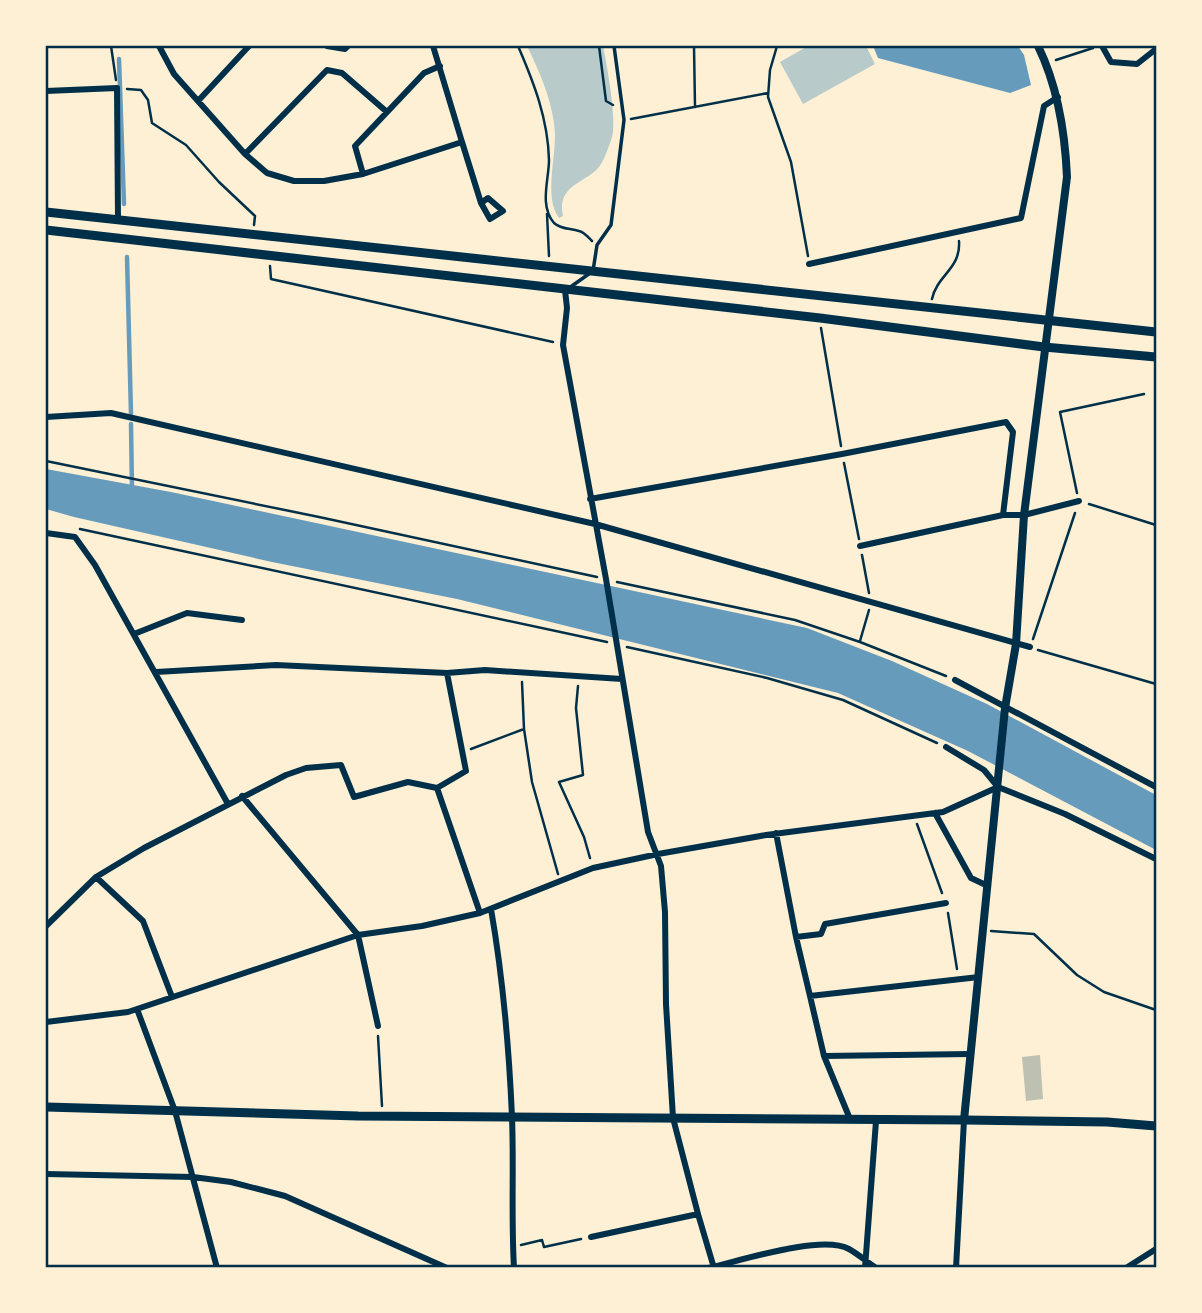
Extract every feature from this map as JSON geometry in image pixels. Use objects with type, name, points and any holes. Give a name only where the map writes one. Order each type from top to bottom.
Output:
[{"type":"main road","points":[[46,212],[930,309],[1157,331]]},
{"type":"main road","points":[[46,230],[820,318],[1044,347],[1157,357]]},
{"type":"main road","points":[[46,1107],[512,1118],[876,1121],[964,1119],[1107,1122],[1157,1126]]},
{"type":"street","points":[[159,46],[174,74],[245,154],[267,173],[294,181],[324,181],[363,174],[462,142]]},
{"type":"street","points":[[198,101],[249,46]]},
{"type":"street","points":[[327,46],[345,49],[348,46]]},
{"type":"street","points":[[433,46],[481,203]]},
{"type":"street","points":[[956,1268],[964,1119],[1005,708],[1016,644],[1024,515],[1067,177],[1066,142],[1058,97],[1038,46]]},
{"type":"street","points":[[1101,46],[1111,62],[1137,64],[1157,49]]},
{"type":"street","points":[[363,174],[355,146],[424,73],[440,66]]},
{"type":"street","points":[[245,154],[327,70],[342,73],[387,112]]},
{"type":"street","points":[[46,91],[117,88],[118,220]]},
{"type":"street","points":[[809,264],[1021,218],[1044,106],[1058,97]]},
{"type":"street","points":[[565,290],[567,308],[563,345],[606,579],[648,832],[658,854],[665,912],[666,1004],[673,1118],[712,1267],[826,1243],[848,1248],[864,1264],[876,1268]]},
{"type":"street","points":[[46,417],[111,413],[595,524],[1030,648]]},
{"type":"street","points":[[590,499],[1006,422],[1013,432],[1003,515]]},
{"type":"street","points":[[860,546],[1003,515],[1024,515],[1079,501]]},
{"type":"street","points":[[46,533],[75,537],[95,565],[228,804]]},
{"type":"street","points":[[134,634],[187,613],[242,620]]},
{"type":"street","points":[[156,672],[276,666],[447,673],[485,670],[622,680]]},
{"type":"street","points":[[46,926],[96,877],[242,796],[306,768],[341,765],[354,797],[408,782],[437,788],[466,771],[447,673]]},
{"type":"street","points":[[956,680],[1157,787]]},
{"type":"street","points":[[946,747],[984,770],[998,787],[1065,814],[1157,859]]},
{"type":"street","points":[[46,1022],[136,1009],[358,935],[422,926],[480,913],[593,868],[776,833],[943,812],[998,787]]},
{"type":"street","points":[[437,788],[480,913]]},
{"type":"street","points":[[242,796],[358,935],[377,1026]]},
{"type":"street","points":[[935,813],[971,878],[988,886]]},
{"type":"street","points":[[776,833],[796,937],[824,1056],[850,1119]]},
{"type":"street","points":[[96,877],[143,921],[172,997]]},
{"type":"street","points":[[796,937],[821,934],[825,925],[946,903]]},
{"type":"street","points":[[491,909],[502,969],[512,1118],[514,1268]]},
{"type":"street","points":[[810,996],[979,976]]},
{"type":"street","points":[[136,1009],[175,1111],[217,1268]]},
{"type":"street","points":[[824,1056],[970,1054]]},
{"type":"street","points":[[864,1264],[876,1121]]},
{"type":"street","points":[[46,1174],[193,1177],[231,1182],[285,1196],[447,1268]]},
{"type":"street","points":[[591,1237],[698,1214]]},
{"type":"street","points":[[1126,1268],[1157,1249]]},
{"type":"lane","points":[[565,290],[593,271],[597,245],[611,225],[624,120],[614,46]]},
{"type":"path","points":[[111,46],[117,88],[141,90],[148,100],[152,123],[186,145],[219,182],[256,216],[252,236]]},
{"type":"path","points":[[518,46],[546,122],[549,162],[549,257]]},
{"type":"path","points":[[599,46],[606,101],[622,109]]},
{"type":"path","points":[[694,46],[695,107]]},
{"type":"path","points":[[777,46],[770,70],[768,93],[791,162],[809,264]]},
{"type":"path","points":[[1046,63],[1101,46]]},
{"type":"path","points":[[624,120],[768,93]]},
{"type":"path","points":[[547,211],[555,223],[567,230],[581,231],[597,245]]},
{"type":"path","points":[[930,309],[933,292],[955,264],[959,250],[958,232]]},
{"type":"path","points":[[269,255],[271,279],[563,345]]},
{"type":"path","points":[[820,318],[842,454],[871,601],[860,642]]},
{"type":"path","points":[[1144,394],[1060,412],[1079,501],[1030,648],[1157,684]]},
{"type":"path","points":[[46,461],[795,620],[956,680]]},
{"type":"path","points":[[1079,501],[1157,525]]},
{"type":"path","points":[[75,537],[81,528],[767,678],[843,700],[946,747]]},
{"type":"path","points":[[522,673],[524,729],[532,782],[560,880]]},
{"type":"path","points":[[579,676],[576,708],[583,775],[559,782],[584,837],[593,868]]},
{"type":"path","points":[[462,752],[524,729]]},
{"type":"path","points":[[984,930],[1034,934],[1077,975],[1104,992],[1157,1010]]},
{"type":"path","points":[[377,1026],[383,1116]]},
{"type":"path","points":[[513,1246],[542,1240],[544,1247],[591,1237]]},
{"type":"shaded area","points":[[527,46],[603,46],[605,55],[612,106],[612,137],[599,167],[568,191],[562,206],[563,216],[559,218],[554,209],[551,185],[555,134],[552,113],[544,83]]},
{"type":"shaded area","points":[[808,46],[866,46],[875,64],[803,104],[780,62]]},
{"type":"water","points":[[873,46],[1018,46],[1024,55],[1031,85],[1010,93],[878,58]]},
{"type":"water","points":[[46,469],[171,492],[807,628],[892,661],[987,704],[1156,795],[1156,850],[968,751],[838,693],[457,599],[272,562],[74,517],[46,509]]},
{"type":"building","points":[[1040,1055],[1043,1099],[1026,1101],[1022,1057]]},
{"type":"waterway","points":[[119,59],[124,204]]},
{"type":"waterway","points":[[127,257],[131,414]]},
{"type":"waterway","points":[[131,424],[132,490]]}]
